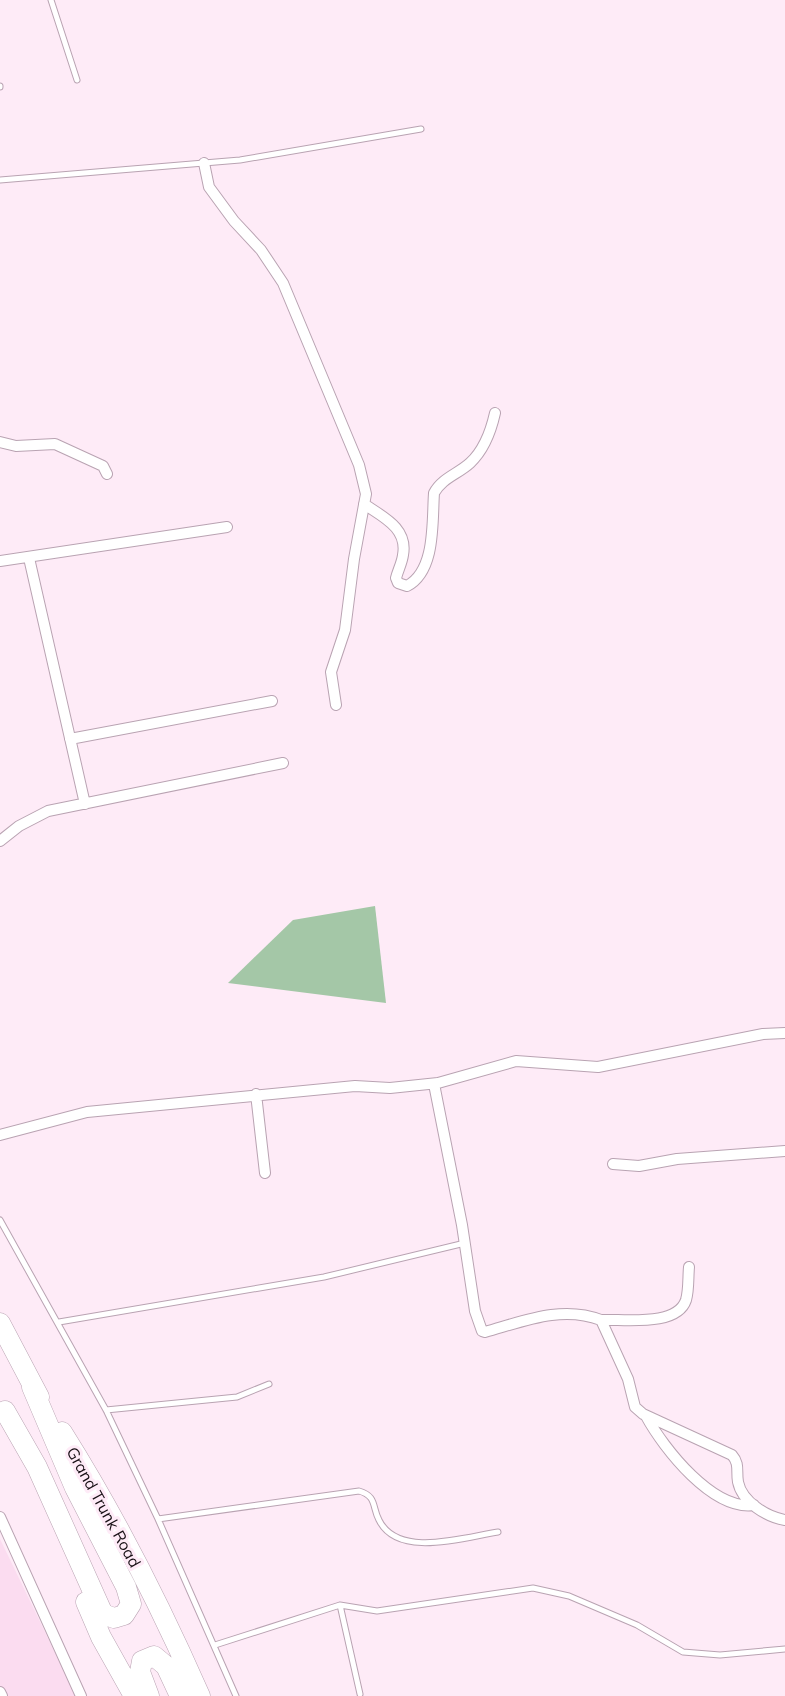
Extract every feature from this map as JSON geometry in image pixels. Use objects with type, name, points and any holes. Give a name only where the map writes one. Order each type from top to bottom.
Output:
[{"type":"highway","name":"Grand Trunk Road","points":[[0,1323],[32,1387],[91,1478],[136,1563],[200,1696]]},
{"type":"highway","points":[[2,1405],[37,1467],[103,1614],[114,1618],[124,1615],[131,1604],[126,1587],[75,1488],[32,1387]]},
{"type":"highway","points":[[2,1405],[101,1637],[134,1696]]},
{"type":"highway","points":[[149,1696],[140,1672],[142,1661],[154,1656],[166,1666],[180,1696]]},
{"type":"street","points":[[204,163],[209,187],[234,221],[261,250],[283,283],[359,465],[366,494],[345,630],[331,672],[336,705]]},
{"type":"street","points":[[364,504],[394,525],[399,532],[404,548],[396,579],[398,583],[407,586],[415,582],[423,570],[428,550],[434,493],[446,479],[470,462],[486,442],[495,413]]},
{"type":"street","points":[[0,442],[16,447],[55,444],[103,466],[107,474]]},
{"type":"street","points":[[0,561],[227,527]]},
{"type":"street","points":[[29,558],[85,804]]},
{"type":"street","points":[[70,739],[272,701]]},
{"type":"street","points":[[0,841],[19,826],[48,811],[283,763]]},
{"type":"street","points":[[0,1135],[87,1112],[256,1094],[434,1084],[516,1061],[598,1067],[763,1034],[785,1033]]},
{"type":"street","points":[[434,1084],[465,1243],[475,1311],[482,1331],[538,1316],[571,1313],[601,1320],[666,1319],[678,1313],[686,1300],[689,1267]]},
{"type":"street","points":[[256,1094],[266,1173]]},
{"type":"street","points":[[612,1164],[639,1166],[677,1160],[785,1151]]},
{"type":"street","points":[[601,1320],[628,1379],[635,1407],[646,1416],[732,1455],[737,1461],[738,1484],[754,1505],[771,1518],[785,1520]]},
{"type":"street","points":[[646,1416],[669,1450],[702,1483],[735,1504],[754,1505]]},
{"type":"street","points":[[0,1516],[81,1696]]},
{"type":"street","points":[[0,1692],[2,1696]]},
{"type":"lane","points":[[51,0],[77,80]]},
{"type":"lane","points":[[0,180],[240,160],[421,129]]},
{"type":"lane","points":[[0,1220],[59,1322],[106,1410],[158,1519],[236,1696]]},
{"type":"lane","points":[[59,1322],[324,1277],[465,1243]]},
{"type":"lane","points":[[106,1410],[237,1398],[268,1384]]},
{"type":"lane","points":[[158,1519],[359,1491],[365,1493],[376,1503],[379,1520],[389,1530],[412,1542],[426,1544],[498,1532]]},
{"type":"lane","points":[[215,1645],[340,1605],[377,1611],[533,1588],[569,1596],[608,1612],[637,1625],[683,1652],[720,1655],[785,1649]]},
{"type":"lane","points":[[340,1605],[360,1694]]},
{"type":"shaded area","points":[[375,906],[386,1003],[228,983],[293,920]]},
{"type":"shaded area","points":[[0,1539],[76,1696],[0,1696]]}]
